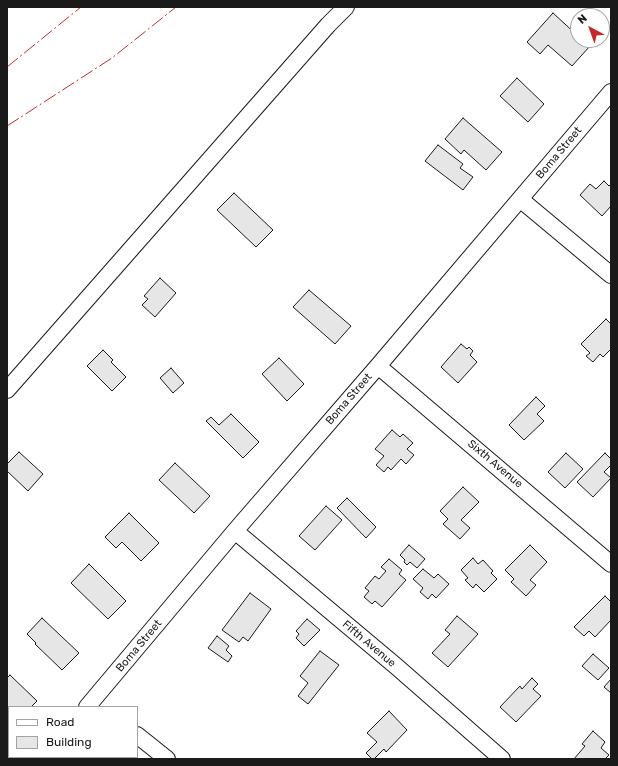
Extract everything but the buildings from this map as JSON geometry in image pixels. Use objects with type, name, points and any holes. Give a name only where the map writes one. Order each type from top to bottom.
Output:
[{"type":"street","points":[[7,390],[328,25],[346,7]]},
{"type":"street","name":"Boma Street","points":[[95,704],[235,531],[378,366],[611,92]]},
{"type":"street","points":[[520,199],[611,275]]},
{"type":"street","name":"Sixth Avenue","points":[[378,366],[611,564]]},
{"type":"street","name":"Fifth Avenue","points":[[235,531],[397,667],[502,759]]},
{"type":"street","points":[[138,736],[166,759]]},
{"type":"power","points":[[7,67],[81,7]]},
{"type":"power","points":[[7,126],[112,58],[176,7]]}]
